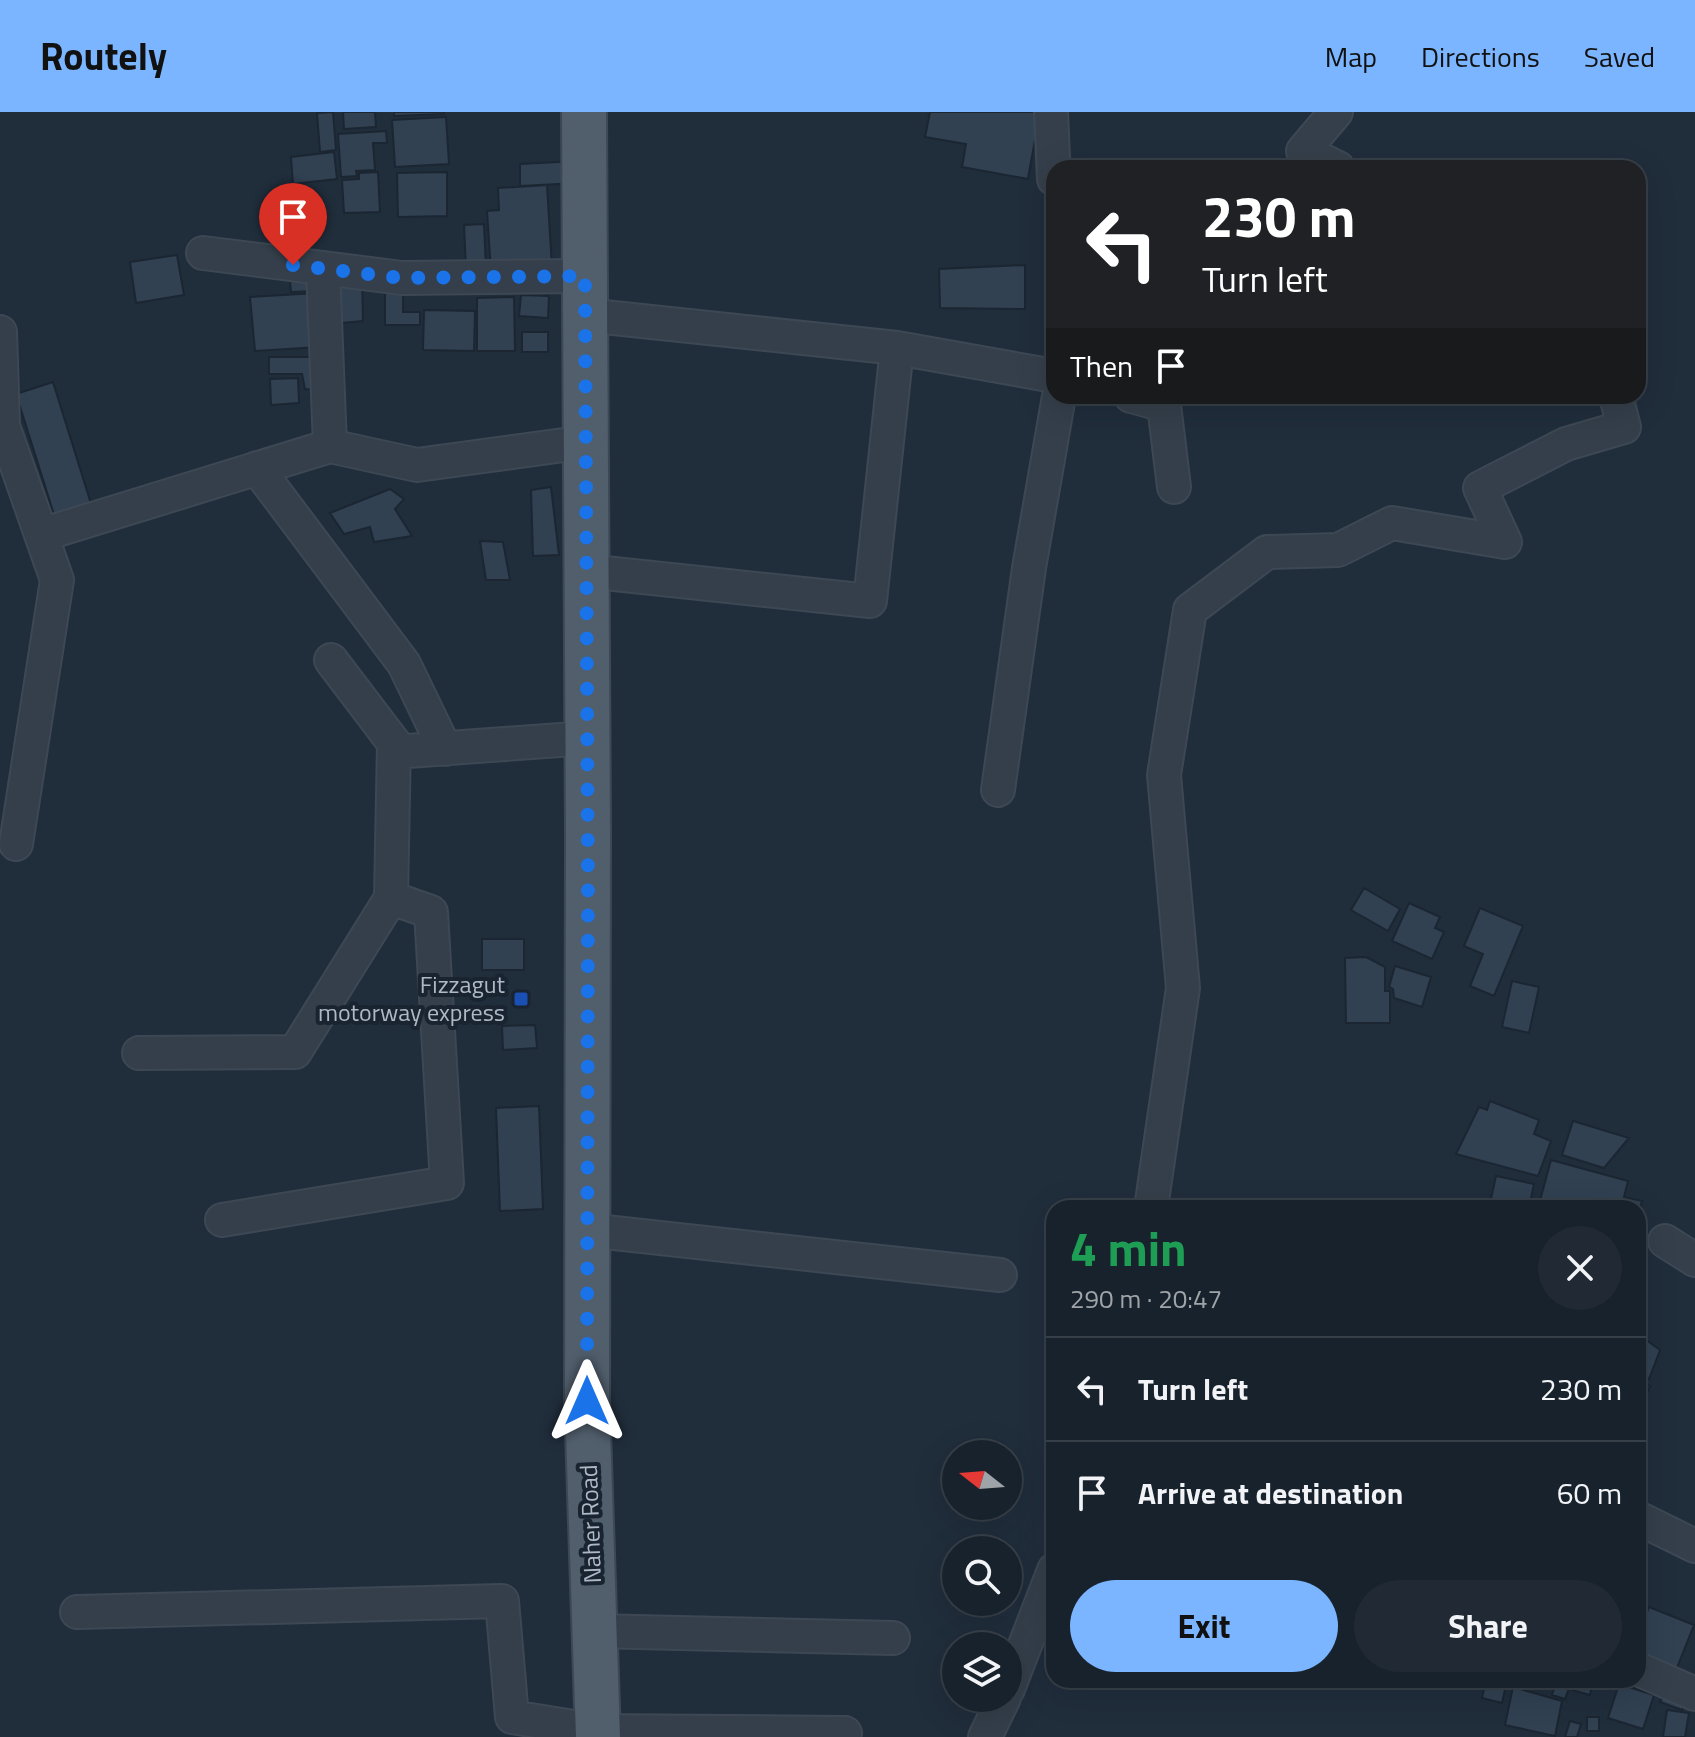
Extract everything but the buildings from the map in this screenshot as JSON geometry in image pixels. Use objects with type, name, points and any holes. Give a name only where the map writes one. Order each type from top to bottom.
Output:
[{"type":"main road","name":"Naher Road","points":[[584,112],[588,738],[587,1401],[598,1734]]},
{"type":"street","points":[[1051,112],[1053,160]]},
{"type":"street","points":[[1322,160],[1303,151],[1336,112]]},
{"type":"street","points":[[203,253],[402,278],[585,296],[1046,375]]},
{"type":"street","points":[[323,269],[330,446]]},
{"type":"street","points":[[0,332],[3,426],[57,580],[16,844]]},
{"type":"street","points":[[586,571],[870,601],[897,348]]},
{"type":"street","points":[[998,790],[1029,568],[1058,404]]},
{"type":"street","points":[[1160,404],[1164,405],[1174,487]]},
{"type":"street","points":[[1152,1200],[1183,988],[1164,775],[1190,610],[1267,552],[1338,550],[1392,523],[1505,542],[1480,488],[1566,444],[1624,427],[1618,404]]},
{"type":"street","points":[[41,535],[330,446],[417,465],[586,442]]},
{"type":"street","points":[[257,468],[404,664],[445,749]]},
{"type":"street","points":[[139,1053],[295,1052],[391,898],[394,743],[331,660]]},
{"type":"street","points":[[394,752],[588,738]]},
{"type":"street","points":[[222,1220],[447,1183],[431,912],[391,898]]},
{"type":"street","points":[[587,1230],[1000,1275]]},
{"type":"street","points":[[1665,1241],[1695,1260]]},
{"type":"street","points":[[1646,1522],[1695,1546]]},
{"type":"street","points":[[1022,1653],[1046,1591]]},
{"type":"street","points":[[77,1612],[502,1601],[512,1717],[598,1734],[845,1733]]},
{"type":"street","points":[[595,1631],[893,1638]]},
{"type":"street","points":[[1646,1673],[1695,1694]]},
{"type":"street","points":[[985,1737],[997,1712]]},
{"type":"place","name":"Fizzagut motorway express","points":[[521,999]]},
{"type":"route","points":[[293,265],[402,278],[585,276],[587,1401]]}]
